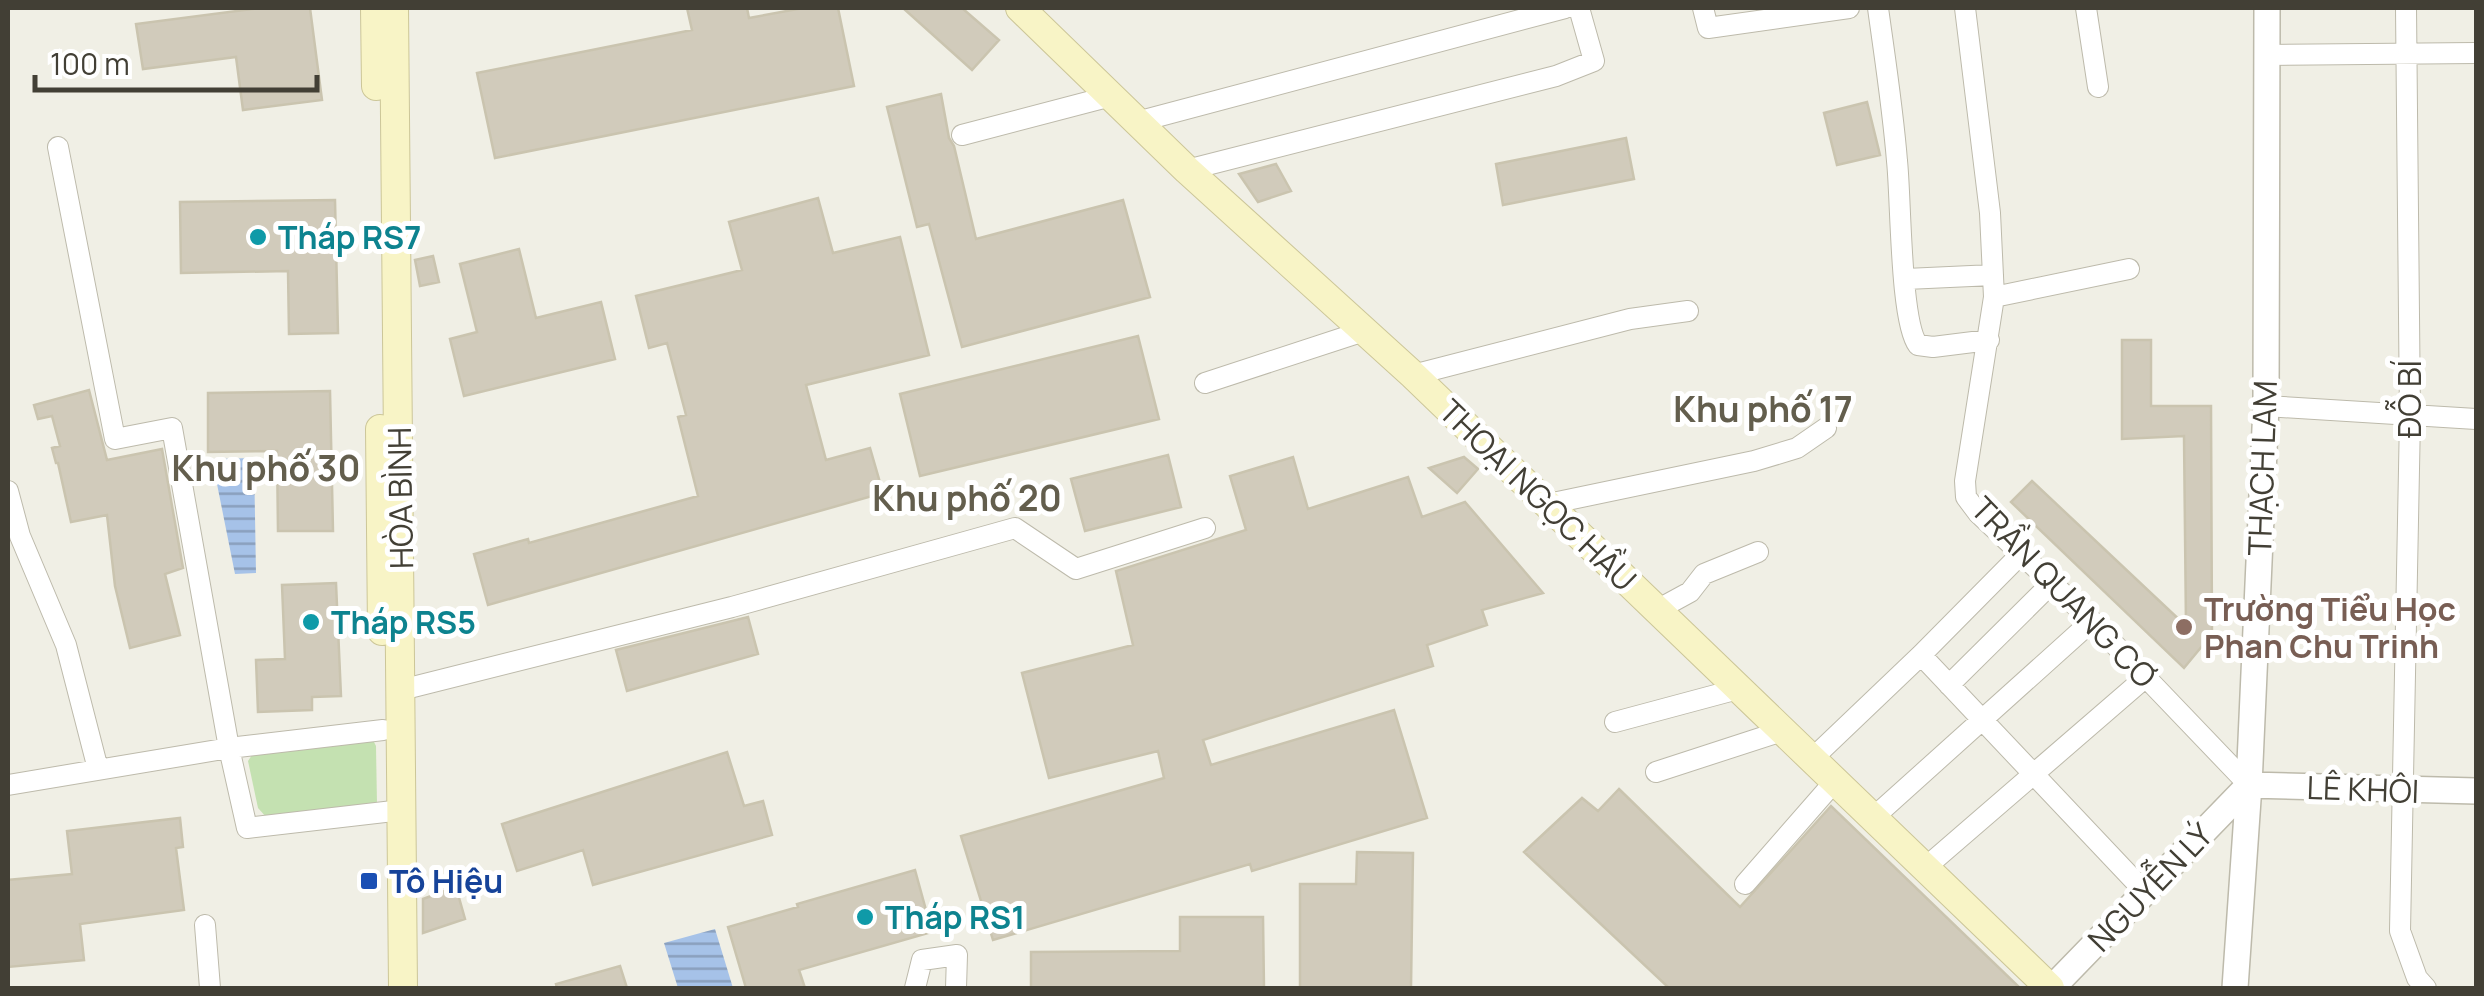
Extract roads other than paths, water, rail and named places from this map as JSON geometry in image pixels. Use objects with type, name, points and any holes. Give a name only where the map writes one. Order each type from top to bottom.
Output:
[{"type":"main road","name":"HÒA BÌNH","points":[[375,8],[386,186],[401,690],[385,988]]},
{"type":"main road","name":"HÒA BÌNH","points":[[394,8],[386,186],[384,730],[404,988]]},
{"type":"main road","name":"THOẠI NGỌC HẦU","points":[[1020,8],[1186,170],[1413,375],[2051,988]]},
{"type":"street","points":[[1137,122],[1564,8]]},
{"type":"street","points":[[1186,170],[1556,76],[1594,60],[1579,8]]},
{"type":"street","points":[[1706,18],[1849,8]]},
{"type":"street","points":[[1878,8],[1898,160],[1911,331],[1918,344],[1933,347],[1989,340]]},
{"type":"street","name":"TRẦN QUANG CƠ","points":[[1965,8],[1990,213],[1994,297],[1966,497],[1978,514],[2147,676],[2249,786]]},
{"type":"street","points":[[2086,8],[2098,87]]},
{"type":"street","name":"THẠCH LAM","points":[[2235,988],[2249,786],[2266,406],[2266,8]]},
{"type":"street","name":"ĐỖ BÍ","points":[[2406,8],[2410,418],[2400,931],[2417,978],[2426,988]]},
{"type":"street","points":[[2267,55],[2476,53]]},
{"type":"street","points":[[962,135],[1111,96]]},
{"type":"street","points":[[58,146],[115,438],[172,428],[228,748],[247,828],[393,811]]},
{"type":"street","points":[[1994,297],[2129,269]]},
{"type":"street","points":[[1906,279],[1993,274]]},
{"type":"street","points":[[1413,375],[1630,320],[1688,311]]},
{"type":"street","points":[[1205,383],[1364,331]]},
{"type":"street","points":[[2266,406],[2410,418],[2476,419]]},
{"type":"street","points":[[1548,504],[1754,461],[1797,448],[1826,428]]},
{"type":"street","points":[[8,491],[20,536],[66,645],[98,769]]},
{"type":"street","points":[[401,690],[732,606],[1015,528],[1076,569],[1204,528]]},
{"type":"street","points":[[1657,610],[1690,592],[1704,574],[1758,552]]},
{"type":"street","points":[[1812,759],[2022,553]]},
{"type":"street","points":[[1949,685],[2053,582]]},
{"type":"street","points":[[1874,818],[2092,621]]},
{"type":"street","points":[[1921,655],[2146,892]]},
{"type":"street","points":[[1926,867],[2147,676]]},
{"type":"street","points":[[1615,722],[1738,689]]},
{"type":"street","points":[[8,785],[228,748],[384,730]]},
{"type":"street","points":[[1656,772],[1782,732]]},
{"type":"street","points":[[1745,884],[1835,782]]},
{"type":"street","name":"LÊ KHÔI","points":[[2249,786],[2476,792]]},
{"type":"street","name":"NGUYỄN LÝ","points":[[2051,988],[2249,786]]},
{"type":"street","points":[[205,925],[210,988]]},
{"type":"street","points":[[914,988],[922,960],[957,956],[956,988]]},
{"type":"water","points":[[254,458],[256,573],[235,574],[212,459]]},
{"type":"water","points":[[715,929],[733,988],[678,988],[664,943]]},
{"type":"place","name":"Tháp RS7","points":[[258,237]]},
{"type":"place","name":"Tháp RS5","points":[[311,622]]},
{"type":"place","name":"Trường Tiểu Học Phan Chu Trinh","points":[[2184,627]]},
{"type":"place","name":"Tô Hiệu","points":[[369,881]]},
{"type":"place","name":"Tháp RS1","points":[[865,917]]},
{"type":"district","name":"Khu phố 17","points":[[1763,409]]},
{"type":"district","name":"Khu phố 30","points":[[266,468]]},
{"type":"district","name":"Khu phố 20","points":[[967,498]]}]
